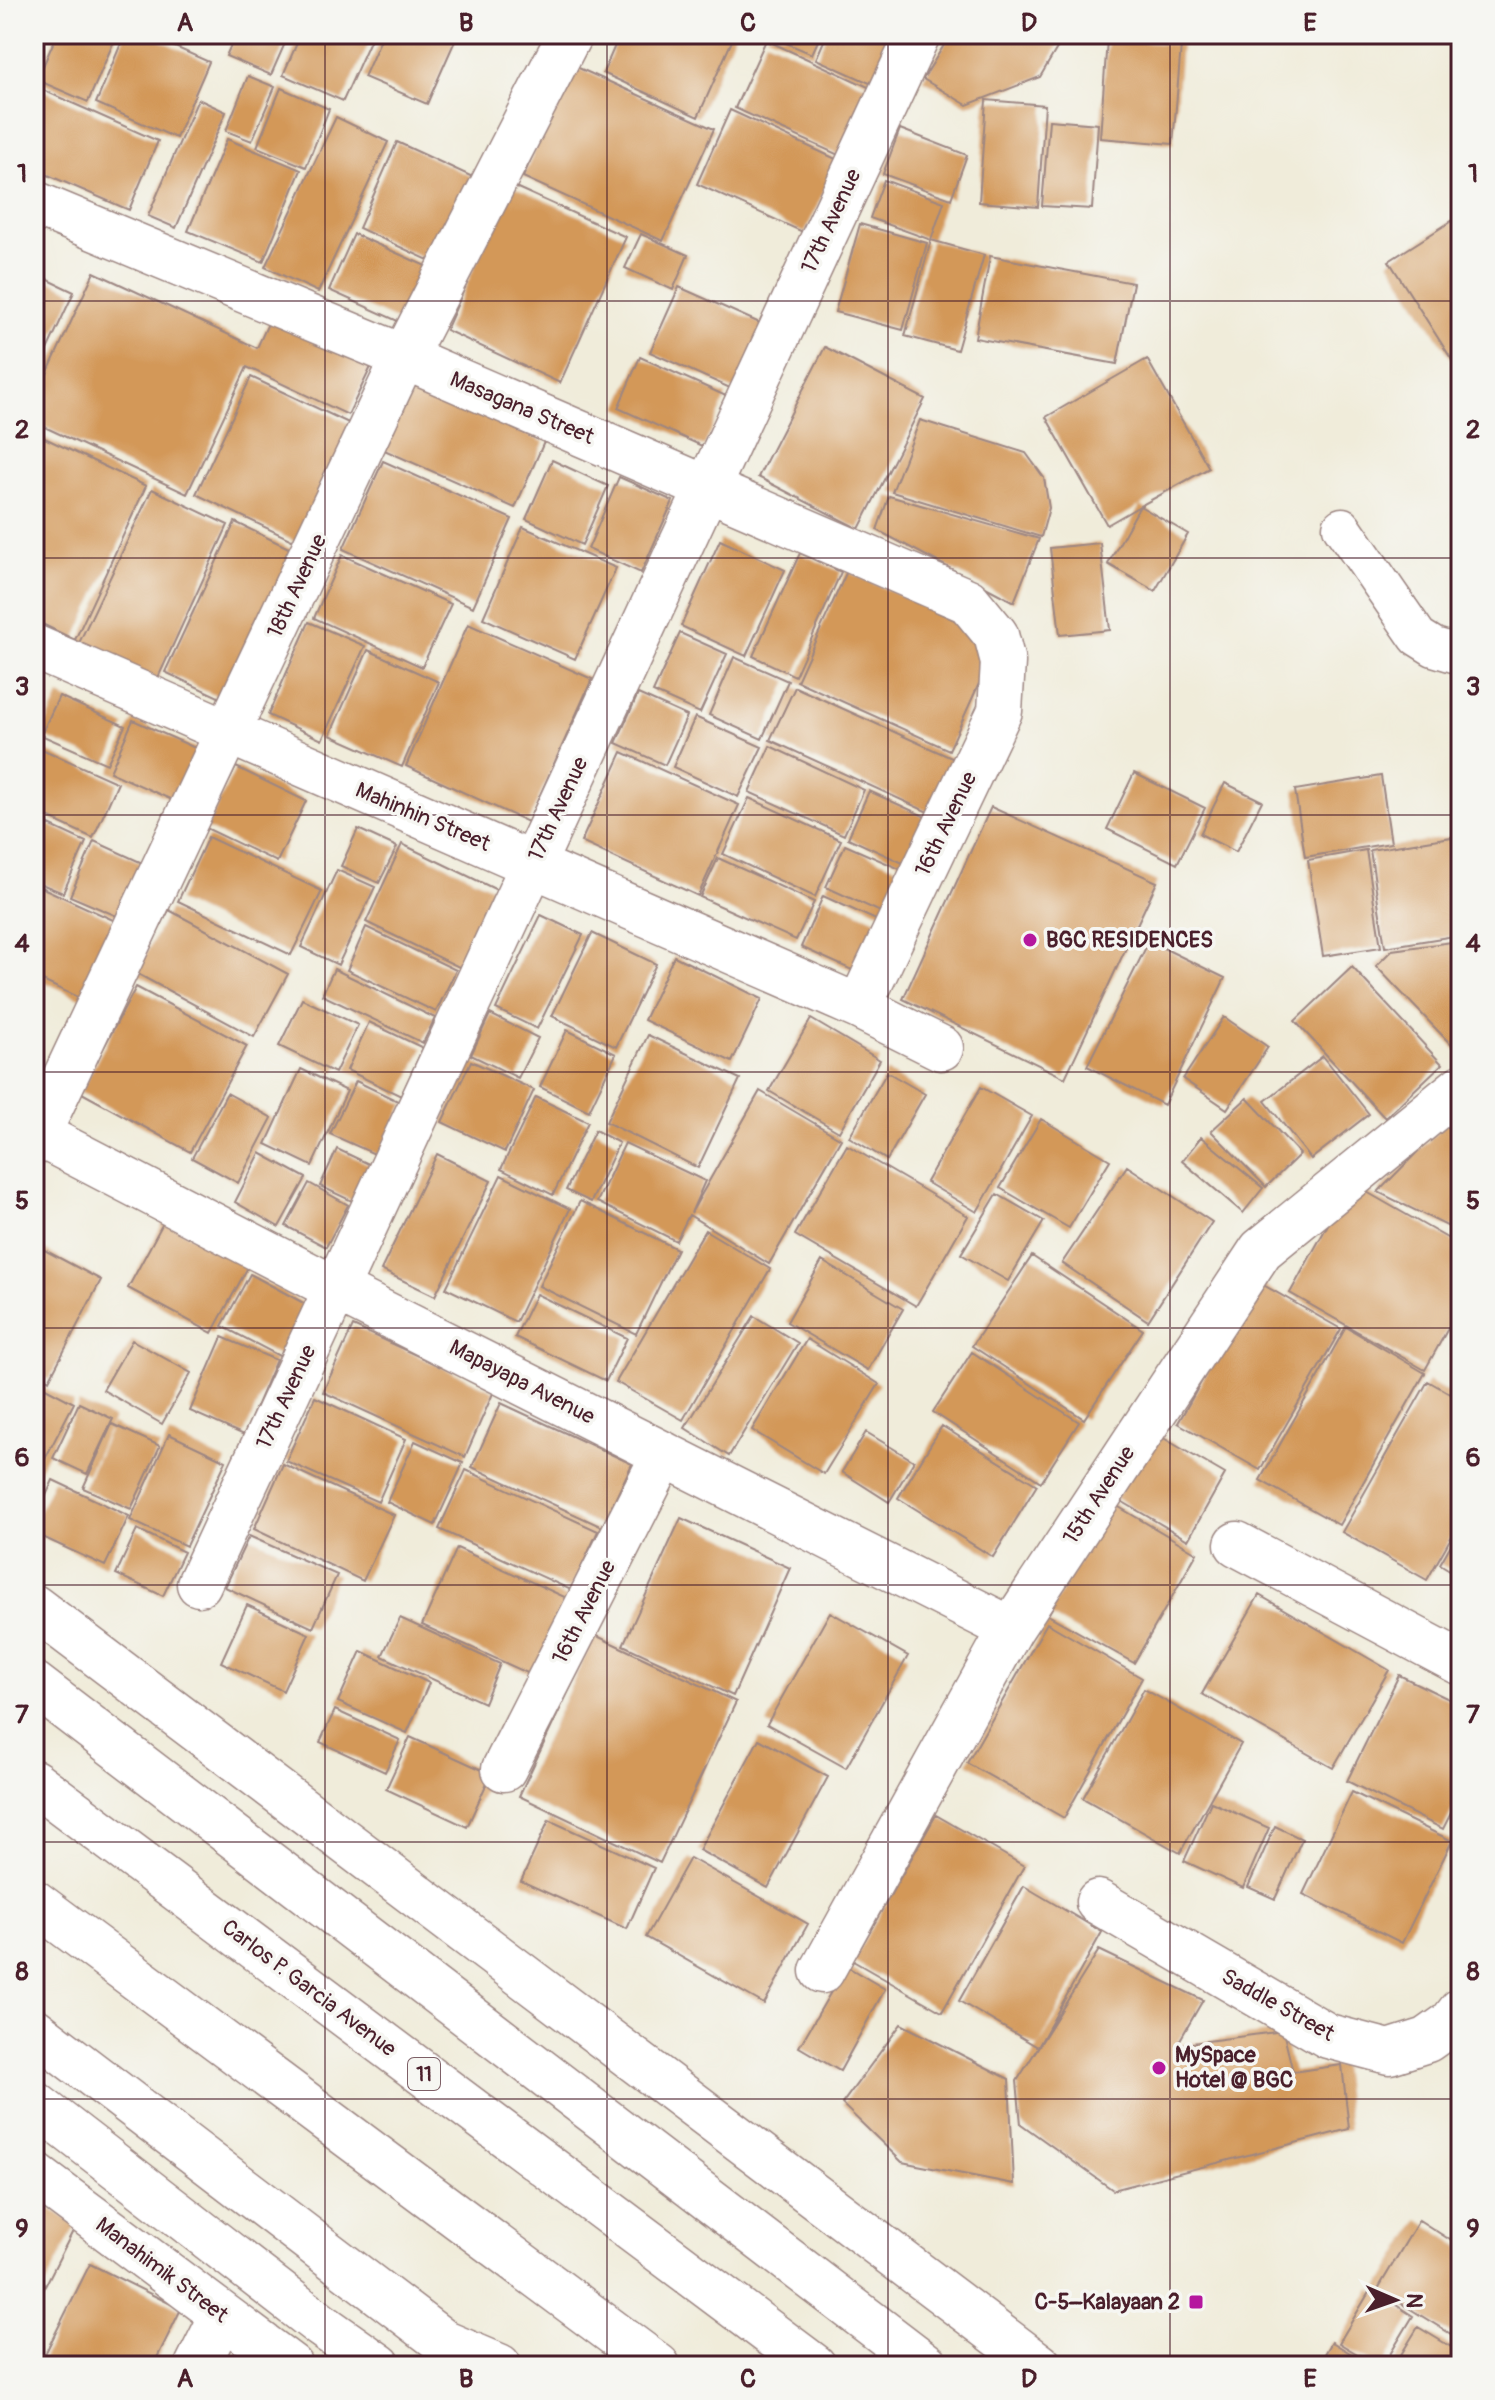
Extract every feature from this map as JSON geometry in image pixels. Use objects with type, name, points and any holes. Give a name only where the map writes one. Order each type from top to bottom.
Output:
[{"type":"street","name":"18th Avenue","points":[[35,1136],[404,357],[570,34]]},
{"type":"street","name":"17th Avenue","points":[[199,1584],[918,34]]},
{"type":"street","name":"Masagana Street","points":[[34,203],[404,357],[968,601],[996,635]]},
{"type":"street","name":"16th Avenue","points":[[859,1007],[1000,711],[1003,662],[996,635]]},
{"type":"street","name":"Mahinhin Street","points":[[34,647],[859,1007],[941,1048]]},
{"type":"street","name":"15th Avenue","points":[[822,1971],[1011,1629],[1261,1250],[1461,1087]]},
{"type":"street","name":"Mapayapa Avenue","points":[[35,1136],[1011,1629]]},
{"type":"street","name":"16th Avenue","points":[[504,1769],[664,1454]]},
{"type":"street","points":[[1237,1544],[1461,1663]]},
{"type":"street","points":[[34,1607],[1040,2366]]},
{"type":"street","points":[[34,1684],[927,2366]]},
{"type":"street","name":"Carlos P. Garcia Avenue","points":[[34,1782],[814,2366]]},
{"type":"street","points":[[34,1902],[658,2366]]},
{"type":"street","name":"Saddle Street","points":[[1098,1902],[1328,2036],[1389,2052],[1427,2040],[1451,2023],[1461,2010]]},
{"type":"street","points":[[34,2030],[445,2343],[499,2366]]},
{"type":"street","points":[[34,2103],[321,2325],[379,2366]]},
{"type":"street","name":"Manahimik Street","points":[[34,2174],[291,2366]]},
{"type":"street","points":[[197,2366],[222,2316]]},
{"type":"lane","points":[[1342,527],[1418,637],[1434,647],[1461,655]]},
{"type":"building","points":[[57,34],[117,34],[88,102],[37,80]]},
{"type":"building","points":[[125,34],[146,34],[209,62],[176,138],[96,103]]},
{"type":"building","points":[[236,34],[289,34],[271,75],[226,56]]},
{"type":"building","points":[[301,34],[373,34],[343,101],[283,75]]},
{"type":"building","points":[[383,34],[458,34],[427,104],[364,77]]},
{"type":"building","points":[[620,34],[735,34],[698,117],[603,73]]},
{"type":"building","points":[[765,34],[821,34],[812,54]]},
{"type":"building","points":[[827,34],[908,34],[883,89],[816,59]]},
{"type":"building","points":[[951,34],[1057,34],[1063,38],[1040,77],[967,105],[923,79]]},
{"type":"building","points":[[1107,39],[1181,45],[1173,144],[1100,138]]},
{"type":"building","points":[[766,40],[875,90],[845,158],[735,108]]},
{"type":"building","points":[[572,65],[714,129],[663,241],[523,177]]},
{"type":"building","points":[[248,76],[275,87],[252,141],[226,131]]},
{"type":"building","points":[[36,87],[158,141],[129,210],[34,169]]},
{"type":"building","points":[[281,88],[329,109],[306,167],[257,147]]},
{"type":"building","points":[[198,99],[226,112],[176,228],[148,216]]},
{"type":"building","points":[[986,100],[1045,105],[1038,207],[979,202]]},
{"type":"building","points":[[730,110],[838,160],[805,233],[697,184]]},
{"type":"building","points":[[336,117],[388,142],[318,292],[265,267]]},
{"type":"building","points":[[1049,120],[1098,124],[1092,209],[1042,206]]},
{"type":"building","points":[[900,129],[967,155],[951,199],[883,174]]},
{"type":"building","points":[[227,139],[301,170],[263,262],[188,231]]},
{"type":"building","points":[[397,142],[477,179],[439,265],[359,228]]},
{"type":"building","points":[[884,180],[944,202],[931,240],[870,218]]},
{"type":"building","points":[[511,185],[626,237],[560,383],[446,330]]},
{"type":"building","points":[[1461,215],[1461,374],[1389,261]]},
{"type":"building","points":[[860,224],[927,243],[903,330],[835,312]]},
{"type":"building","points":[[354,234],[428,267],[402,323],[329,290]]},
{"type":"building","points":[[641,234],[688,255],[673,290],[625,268]]},
{"type":"building","points":[[931,240],[984,255],[957,350],[905,336]]},
{"type":"building","points":[[990,256],[1133,283],[1117,364],[975,338]]},
{"type":"building","points":[[94,272],[257,348],[270,319],[371,367],[348,415],[247,367],[187,494],[34,422],[34,402]]},
{"type":"building","points":[[34,273],[74,292],[34,378]]},
{"type":"building","points":[[679,287],[771,328],[741,393],[650,352]]},
{"type":"building","points":[[825,347],[925,399],[859,529],[758,477]]},
{"type":"building","points":[[640,357],[726,396],[704,447],[618,408]]},
{"type":"building","points":[[1147,359],[1209,468],[1107,525],[1046,417]]},
{"type":"building","points":[[251,377],[355,426],[300,544],[196,494]]},
{"type":"building","points":[[412,384],[544,442],[515,508],[382,449]]},
{"type":"building","points":[[920,420],[1026,453],[1044,478],[1049,508],[1041,537],[892,492]]},
{"type":"building","points":[[34,433],[146,486],[75,640],[34,620]]},
{"type":"building","points":[[552,460],[608,486],[582,545],[526,519]]},
{"type":"building","points":[[383,461],[512,519],[473,607],[343,549]]},
{"type":"building","points":[[619,477],[673,501],[641,573],[588,549]]},
{"type":"building","points":[[152,489],[228,525],[157,680],[79,643]]},
{"type":"building","points":[[889,496],[1039,539],[1014,602],[877,530]]},
{"type":"building","points":[[1140,506],[1188,534],[1155,591],[1108,564]]},
{"type":"building","points":[[235,522],[299,553],[229,702],[165,672]]},
{"type":"building","points":[[523,527],[616,568],[575,659],[483,618]]},
{"type":"building","points":[[720,540],[785,570],[746,656],[681,626]]},
{"type":"building","points":[[1100,543],[1110,630],[1060,635],[1050,548]]},
{"type":"building","points":[[800,553],[841,572],[795,676],[753,656]]},
{"type":"building","points":[[342,555],[451,604],[422,667],[314,618]]},
{"type":"building","points":[[847,571],[970,627],[986,668],[949,750],[797,681]]},
{"type":"building","points":[[309,622],[365,646],[322,740],[268,715]]},
{"type":"building","points":[[468,624],[592,679],[528,822],[406,766]]},
{"type":"building","points":[[680,633],[727,654],[700,713],[653,692]]},
{"type":"building","points":[[368,650],[439,682],[402,767],[330,735]]},
{"type":"building","points":[[734,657],[788,681],[762,739],[709,715]]},
{"type":"building","points":[[795,687],[954,759],[930,813],[770,740]]},
{"type":"building","points":[[638,694],[687,716],[665,765],[616,743]]},
{"type":"building","points":[[59,696],[125,726],[107,764],[41,735]]},
{"type":"building","points":[[695,717],[762,747],[738,797],[673,767]]},
{"type":"building","points":[[133,720],[204,752],[181,804],[110,772]]},
{"type":"building","points":[[35,746],[118,783],[93,838],[34,811]]},
{"type":"building","points":[[770,746],[864,790],[844,835],[749,792]]},
{"type":"building","points":[[622,752],[739,805],[698,896],[581,842]]},
{"type":"building","points":[[236,767],[306,801],[277,862],[206,828]]},
{"type":"building","points":[[1134,773],[1205,808],[1177,864],[1107,829]]},
{"type":"building","points":[[1381,776],[1391,843],[1305,857],[1295,790]]},
{"type":"building","points":[[1225,783],[1262,801],[1236,852],[1200,834]]},
{"type":"building","points":[[869,791],[926,817],[905,864],[848,838]]},
{"type":"building","points":[[749,798],[841,840],[815,897],[723,854]]},
{"type":"building","name":"BGC RESIDENCES","points":[[991,807],[1157,882],[1065,1078],[903,999]]},
{"type":"building","points":[[34,818],[86,842],[63,893],[34,881]]},
{"type":"building","points":[[358,829],[397,847],[379,883],[341,866]]},
{"type":"building","points":[[208,837],[322,891],[291,955],[178,901]]},
{"type":"building","points":[[1452,837],[1461,891],[1461,935],[1385,947],[1370,850]]},
{"type":"building","points":[[94,841],[149,866],[126,920],[70,896]]},
{"type":"building","points":[[402,844],[499,891],[463,969],[366,922]]},
{"type":"building","points":[[845,845],[907,872],[887,915],[826,887]]},
{"type":"building","points":[[1366,850],[1381,947],[1323,956],[1308,860]]},
{"type":"building","points":[[718,858],[814,902],[796,940],[700,897]]},
{"type":"building","points":[[337,870],[375,887],[338,965],[301,947]]},
{"type":"building","points":[[34,884],[122,924],[88,1002],[34,977]]},
{"type":"building","points":[[823,896],[885,924],[863,975],[801,947]]},
{"type":"building","points":[[169,910],[288,974],[254,1037],[136,973]]},
{"type":"building","points":[[541,915],[583,935],[537,1029],[496,1009]]},
{"type":"building","points":[[366,927],[456,970],[436,1012],[347,970]]},
{"type":"building","points":[[592,933],[656,964],[616,1047],[552,1016]]},
{"type":"building","points":[[1149,941],[1225,978],[1164,1105],[1087,1066]]},
{"type":"building","points":[[1452,942],[1461,952],[1461,1055],[1376,966],[1392,950]]},
{"type":"building","points":[[674,956],[762,999],[732,1062],[644,1020]]},
{"type":"building","points":[[1352,967],[1442,1064],[1385,1118],[1295,1021]]},
{"type":"building","points":[[334,969],[435,1018],[423,1043],[322,995]]},
{"type":"building","points":[[136,987],[247,1046],[190,1152],[80,1092]]},
{"type":"building","points":[[302,999],[358,1025],[335,1073],[279,1046]]},
{"type":"building","points":[[490,1014],[538,1038],[518,1078],[471,1055]]},
{"type":"building","points":[[1224,1017],[1268,1047],[1227,1109],[1183,1079]]},
{"type":"building","points":[[811,1019],[880,1060],[839,1132],[769,1091]]},
{"type":"building","points":[[369,1022],[423,1048],[401,1096],[347,1070]]},
{"type":"building","points":[[567,1030],[616,1054],[589,1111],[540,1087]]},
{"type":"building","points":[[648,1035],[740,1079],[698,1168],[606,1122]]},
{"type":"building","points":[[1323,1056],[1369,1114],[1311,1159],[1265,1101]]},
{"type":"building","points":[[471,1061],[534,1090],[505,1152],[442,1122]]},
{"type":"building","points":[[301,1069],[347,1091],[312,1166],[266,1144]]},
{"type":"building","points":[[887,1072],[925,1094],[887,1160],[849,1137]]},
{"type":"building","points":[[356,1081],[404,1104],[379,1156],[330,1134]]},
{"type":"building","points":[[981,1087],[1032,1116],[977,1212],[926,1182]]},
{"type":"building","points":[[760,1091],[841,1139],[769,1264],[689,1215],[676,1241],[597,1202],[625,1143],[705,1181],[691,1213]]},
{"type":"building","points":[[227,1093],[272,1118],[238,1183],[192,1158]]},
{"type":"building","points":[[536,1097],[588,1122],[553,1195],[501,1169]]},
{"type":"building","points":[[1247,1098],[1300,1154],[1266,1187],[1211,1131]]},
{"type":"building","points":[[1461,1111],[1461,1233],[1378,1192]]},
{"type":"building","points":[[1041,1119],[1110,1160],[1069,1228],[1000,1188]]},
{"type":"building","points":[[595,1130],[619,1143],[591,1202],[566,1190]]},
{"type":"building","points":[[1201,1137],[1263,1188],[1243,1213],[1182,1161]]},
{"type":"building","points":[[847,1145],[968,1216],[916,1306],[795,1235]]},
{"type":"building","points":[[337,1149],[371,1165],[354,1202],[320,1186]]},
{"type":"building","points":[[260,1153],[306,1178],[279,1227],[235,1202]]},
{"type":"building","points":[[437,1154],[491,1181],[435,1296],[381,1270]]},
{"type":"building","points":[[1127,1166],[1212,1222],[1148,1321],[1062,1263]]},
{"type":"building","points":[[501,1175],[570,1209],[516,1322],[446,1288]]},
{"type":"building","points":[[309,1183],[348,1205],[326,1247],[286,1226]]},
{"type":"building","points":[[1351,1183],[1461,1246],[1461,1305],[1425,1370],[1290,1293]]},
{"type":"building","points":[[997,1194],[1044,1221],[1008,1281],[961,1254]]},
{"type":"building","points":[[580,1201],[677,1249],[636,1334],[539,1286]]},
{"type":"building","points":[[164,1221],[248,1267],[212,1333],[128,1288]]},
{"type":"building","points":[[705,1230],[770,1269],[683,1420],[616,1382]]},
{"type":"building","points":[[35,1245],[101,1280],[49,1380],[34,1372]]},
{"type":"building","points":[[1032,1256],[1143,1330],[1084,1419],[972,1346]]},
{"type":"building","points":[[822,1261],[903,1309],[868,1370],[787,1322]]},
{"type":"building","points":[[250,1274],[309,1306],[281,1357],[222,1326]]},
{"type":"building","points":[[1258,1282],[1341,1329],[1260,1470],[1178,1423]]},
{"type":"building","points":[[536,1294],[627,1338],[606,1381],[515,1337]]},
{"type":"building","points":[[754,1316],[798,1343],[729,1456],[685,1428]]},
{"type":"building","points":[[353,1326],[494,1391],[465,1457],[323,1392]]},
{"type":"building","points":[[1346,1327],[1425,1373],[1339,1525],[1260,1480]]},
{"type":"building","points":[[222,1337],[276,1360],[244,1435],[190,1411]]},
{"type":"building","points":[[807,1339],[879,1384],[824,1474],[752,1430]]},
{"type":"building","points":[[132,1340],[191,1373],[162,1424],[103,1390]]},
{"type":"building","points":[[972,1352],[1079,1422],[1041,1482],[933,1412]]},
{"type":"building","points":[[1428,1381],[1461,1400],[1461,1520],[1427,1580],[1342,1532]]},
{"type":"building","points":[[34,1382],[74,1403],[34,1480]]},
{"type":"building","points":[[315,1397],[406,1439],[378,1502],[286,1461]]},
{"type":"building","points":[[79,1403],[113,1419],[87,1474],[53,1458]]},
{"type":"building","points":[[501,1403],[632,1464],[602,1527],[472,1467]]},
{"type":"building","points":[[112,1424],[160,1446],[131,1509],[83,1488]]},
{"type":"building","points":[[942,1426],[1037,1485],[993,1557],[898,1498]]},
{"type":"building","points":[[866,1432],[914,1461],[889,1502],[842,1472]]},
{"type":"building","points":[[1153,1432],[1225,1474],[1188,1540],[1116,1498]]},
{"type":"building","points":[[169,1434],[226,1461],[186,1546],[130,1520]]},
{"type":"building","points":[[415,1441],[463,1463],[435,1525],[387,1502]]},
{"type":"building","points":[[283,1464],[394,1515],[363,1581],[254,1529]]},
{"type":"building","points":[[466,1470],[598,1531],[571,1590],[439,1529]]},
{"type":"building","points":[[53,1480],[129,1516],[105,1566],[34,1533],[34,1522]]},
{"type":"building","points":[[1112,1503],[1197,1553],[1134,1663],[1048,1615]]},
{"type":"building","points":[[681,1518],[790,1568],[733,1696],[623,1645]]},
{"type":"building","points":[[1461,1527],[1461,1577],[1440,1564]]},
{"type":"building","points":[[137,1529],[184,1552],[163,1596],[116,1574]]},
{"type":"building","points":[[249,1536],[337,1575],[313,1628],[225,1587]]},
{"type":"building","points":[[457,1548],[569,1599],[534,1676],[422,1625]]},
{"type":"building","points":[[1259,1595],[1389,1670],[1333,1768],[1202,1694]]},
{"type":"building","points":[[247,1605],[309,1634],[283,1691],[221,1662]]},
{"type":"building","points":[[830,1612],[908,1656],[846,1768],[767,1724]]},
{"type":"building","points":[[400,1618],[500,1664],[484,1703],[382,1656]]},
{"type":"building","points":[[1047,1623],[1142,1678],[1064,1818],[967,1763]]},
{"type":"building","points":[[595,1635],[736,1702],[660,1863],[519,1796]]},
{"type":"building","points":[[361,1651],[429,1683],[407,1733],[338,1702]]},
{"type":"building","points":[[1399,1675],[1461,1705],[1461,1793],[1443,1829],[1347,1781]]},
{"type":"building","points":[[1144,1689],[1241,1744],[1180,1853],[1083,1798]]},
{"type":"building","points":[[335,1710],[400,1740],[385,1772],[320,1742]]},
{"type":"building","points":[[410,1737],[491,1774],[467,1827],[386,1789]]},
{"type":"building","points":[[759,1739],[828,1777],[768,1888],[699,1850]]},
{"type":"building","points":[[1352,1792],[1452,1841],[1402,1943],[1303,1894]]},
{"type":"building","points":[[1211,1802],[1269,1828],[1243,1888],[1184,1861]]},
{"type":"building","points":[[936,1815],[1024,1866],[942,2012],[853,1961]]},
{"type":"building","points":[[549,1820],[654,1868],[627,1929],[521,1881]]},
{"type":"building","points":[[1275,1826],[1302,1839],[1275,1899],[1248,1887]]},
{"type":"building","points":[[690,1858],[808,1924],[764,2004],[646,1937]]},
{"type":"building","points":[[1024,1886],[1102,1932],[1038,2047],[959,2001]]},
{"type":"building","name":"MySpace Hotel @ BGC","points":[[1099,1950],[1203,2000],[1177,2045],[1283,2031],[1293,2072],[1342,2065],[1349,2129],[1113,2190],[1021,2124],[1017,2081]]},
{"type":"building","points":[[846,1966],[885,1989],[840,2071],[799,2047]]},
{"type":"building","points":[[901,2024],[1009,2079],[1014,2184],[902,2162],[842,2104]]},
{"type":"building","points":[[34,2198],[76,2225],[34,2308]]},
{"type":"building","points":[[1419,2220],[1461,2247],[1459,2339],[1378,2289]]},
{"type":"building","points":[[90,2264],[181,2309],[153,2366],[39,2366]]},
{"type":"building","points":[[1371,2289],[1413,2316],[1383,2366],[1377,2366],[1339,2343]]},
{"type":"building","points":[[1418,2327],[1461,2353],[1460,2366],[1394,2366]]},
{"type":"building","points":[[1332,2342],[1371,2366],[1318,2366]]},
{"type":"place","name":"BGC RESIDENCES","points":[[1030,940]]},
{"type":"place","name":"MySpace Hotel @ BGC","points":[[1159,2068]]},
{"type":"place","name":"C-5–Kalayaan 2","points":[[1196,2302]]}]
